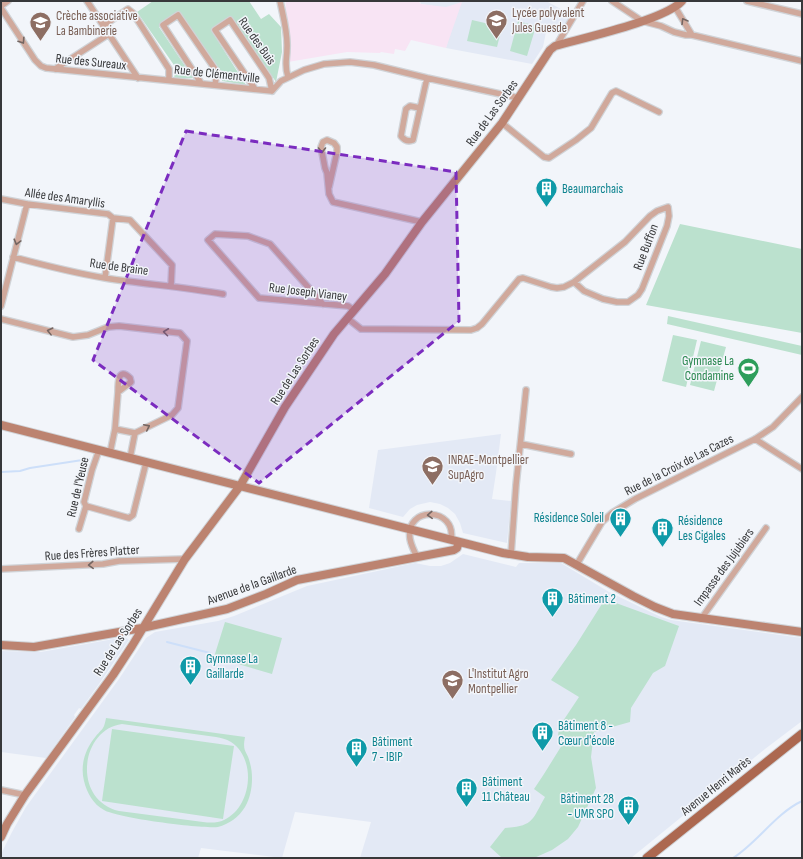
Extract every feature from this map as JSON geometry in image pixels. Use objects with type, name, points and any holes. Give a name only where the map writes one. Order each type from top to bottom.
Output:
[{"type":"main road","name":"Avenue Henri Marès","points":[[647,858],[802,734]]},
{"type":"street","points":[[1,7],[8,1]]},
{"type":"street","points":[[87,1],[138,78]]},
{"type":"street","points":[[280,1],[286,32],[287,49],[285,65],[288,77]]},
{"type":"street","points":[[556,46],[584,1]]},
{"type":"street","points":[[612,1],[642,21],[661,26],[674,32],[802,61]]},
{"type":"street","points":[[556,46],[642,21],[675,8],[682,1]]},
{"type":"street","points":[[747,1],[802,14]]},
{"type":"street","name":"Rue des Sureaux","points":[[1,7],[38,63],[46,68],[138,78]]},
{"type":"street","points":[[675,8],[692,35]]},
{"type":"street","points":[[103,26],[128,9],[133,13],[169,69],[168,80]]},
{"type":"street","points":[[661,14],[659,19],[661,26]]},
{"type":"street","points":[[201,83],[162,25],[178,15],[217,72],[215,85]]},
{"type":"street","name":"Rue des Buis","points":[[255,89],[215,30],[230,20],[269,78],[272,91]]},
{"type":"street","points":[[55,69],[109,34]]},
{"type":"street","name":"Rue de Las Sorbes","points":[[1,837],[25,795],[113,675],[185,559],[240,486],[285,407],[334,334],[385,274],[422,222],[502,123],[550,50],[556,46]]},
{"type":"street","name":"Rue de Clémentville","points":[[138,78],[272,91],[281,81],[304,70],[324,64],[350,62],[374,65],[519,98]]},
{"type":"street","points":[[420,108],[410,106],[406,109],[401,136],[404,139],[410,141],[414,140],[427,78]]},
{"type":"street","points":[[502,123],[544,157],[549,158],[591,128],[612,93],[616,92],[659,112]]},
{"type":"street","points":[[329,187],[337,149],[334,143],[327,140],[323,142],[321,147],[327,173],[330,197],[335,203],[422,222]]},
{"type":"street","name":"Allée des Amaryllis","points":[[1,199],[27,204],[108,214],[113,218],[105,278]]},
{"type":"street","points":[[1,306],[27,204]]},
{"type":"street","name":"Rue Buffon","points":[[347,318],[361,329],[471,330],[482,324],[519,279],[523,278],[557,288],[564,287],[574,282],[625,242],[656,211],[668,207],[669,216],[667,226],[642,289],[634,298],[628,302],[602,299],[584,291],[574,282]]},
{"type":"street","points":[[113,218],[130,220],[172,265],[171,286]]},
{"type":"street","name":"Rue Joseph Vianey","points":[[323,304],[270,244],[248,236],[214,234],[208,240],[259,298],[323,304],[348,306],[354,310]]},
{"type":"street","name":"Rue de Braine","points":[[13,257],[105,278],[223,294]]},
{"type":"street","points":[[1,319],[73,337],[88,335],[108,327],[119,326],[180,333],[187,341],[178,408],[172,415],[135,433],[115,429]]},
{"type":"street","points":[[511,555],[516,485],[526,390]]},
{"type":"street","points":[[110,453],[115,429],[118,392]]},
{"type":"street","name":"Rue de la Croix de Las Cazes","points":[[577,564],[602,522],[612,513],[632,501],[755,439],[773,427],[800,403],[802,397]]},
{"type":"street","points":[[1,425],[511,555],[564,558],[633,596],[673,614],[802,632]]},
{"type":"street","points":[[130,458],[135,433]]},
{"type":"street","points":[[755,439],[802,469]]},
{"type":"street","points":[[520,444],[571,454]]},
{"type":"street","name":"Rue de l'Yeuse","points":[[79,529],[86,506],[84,502],[92,470],[99,450]]},
{"type":"street","points":[[86,506],[130,518],[133,515],[146,463]]},
{"type":"street","points":[[417,557],[410,540],[411,530],[416,519],[427,514],[439,516],[446,521],[451,531],[451,540]]},
{"type":"street","name":"Impasse des Jujubiers","points":[[701,618],[766,528]]},
{"type":"street","name":"Avenue de la Gaillarde","points":[[1,645],[34,647],[142,628],[227,609],[297,580],[454,550],[460,542]]},
{"type":"street","name":"Rue des Frères Platter","points":[[1,569],[103,564],[119,561],[185,559]]},
{"type":"street","points":[[1,790],[25,795]]},
{"type":"highlighted area","points":[[186,131],[456,172],[459,321],[259,483],[93,360]]},
{"type":"shaded area","points":[[286,1],[418,1],[421,4],[446,7],[462,2],[446,48],[411,40],[405,51],[395,49],[394,54],[381,52],[347,52],[288,62],[290,35],[285,12]]},
{"type":"shaded area","name":"Lycée polyvalent Jules Guesde","points":[[420,1],[546,1],[572,15],[562,32],[557,29],[546,32],[543,47],[532,64],[446,48],[456,10],[421,4]]},
{"type":"shaded area","name":"INRAE-Montpellier SupAgro","points":[[501,434],[492,499],[511,501],[507,543],[463,533],[455,514],[440,504],[430,502],[417,505],[410,509],[403,517],[369,508],[378,450]]},
{"type":"shaded area","name":"L'Institut Agro Montpellier","points":[[463,554],[516,567],[519,563],[561,563],[609,592],[661,617],[671,620],[802,638],[802,721],[765,749],[631,858],[360,858],[371,822],[295,812],[282,858],[201,848],[198,858],[1,858],[1,854],[26,807],[119,679],[146,638],[155,632],[218,621],[234,616],[307,586],[415,563],[430,566],[441,566],[450,563]]},
{"type":"shaded area","points":[[125,637],[129,640],[81,709],[79,708],[74,715],[75,717],[46,758],[1,752],[1,651],[41,652]]},
{"type":"green space","points":[[153,1],[249,1],[261,19],[269,14],[281,27],[282,52],[276,82],[233,19],[228,17],[211,30],[246,85],[222,81],[221,71],[179,13],[159,27],[193,78],[174,78],[176,68],[137,12]]},
{"type":"green space","points":[[472,20],[502,27],[497,47],[467,41]]},
{"type":"green space","points":[[518,21],[536,26],[527,56],[510,51]]},
{"type":"green space","points":[[680,224],[802,249],[802,333],[646,305]]},
{"type":"green space","points":[[668,316],[802,346],[802,355],[667,324]]},
{"type":"green space","points":[[673,335],[697,340],[686,387],[662,381]]},
{"type":"green space","points":[[701,341],[726,347],[714,391],[690,385]]},
{"type":"green space","points":[[605,599],[679,626],[665,666],[653,673],[631,708],[630,722],[594,732],[591,757],[596,788],[578,827],[568,839],[552,850],[534,858],[502,858],[490,847],[505,828],[522,826],[531,820],[537,811],[545,797],[534,789],[562,745],[558,736],[559,727],[579,697],[551,680],[576,645]]},
{"type":"green space","points":[[225,622],[282,638],[272,674],[214,657]]},
{"type":"green space","points":[[106,718],[245,737],[244,749],[249,759],[252,780],[251,791],[245,807],[233,820],[218,827],[160,822],[112,813],[100,808],[87,790],[83,775],[83,763],[89,746],[103,728]],"holes":[[[122,724],[216,737],[231,742],[239,750],[245,760],[248,771],[248,782],[241,805],[233,814],[222,821],[206,822],[119,811],[104,804],[93,793],[88,780],[87,765],[90,751],[97,738],[108,729]]]},
{"type":"green space","points":[[112,729],[234,746],[223,819],[102,801]]},
{"type":"waterway","points":[[1,472],[20,471],[30,468],[89,459]]},
{"type":"waterway","points":[[167,642],[210,653]]},
{"type":"waterway","points":[[733,858],[751,844],[783,813],[802,801]]},
{"type":"place","name":"Lycée polyvalent Jules Guesde","points":[[496,40]]},
{"type":"place","name":"Crèche associative La Bambinerie","points":[[41,42]]},
{"type":"place","name":"Beaumarchais","points":[[546,208]]},
{"type":"place","name":"Gymnase La Condamine","points":[[749,388]]},
{"type":"place","name":"INRAE-Montpellier SupAgro","points":[[433,486]]},
{"type":"place","name":"Résidence Soleil","points":[[620,538]]},
{"type":"place","name":"Résidence Les Cigales","points":[[662,548]]},
{"type":"place","name":"Bâtiment 2","points":[[553,618]]},
{"type":"place","name":"Gymnase La Gaillarde","points":[[190,686]]},
{"type":"place","name":"L'Institut Agro Montpellier","points":[[452,700]]},
{"type":"place","name":"Bâtiment 8 - Cœur d'école","points":[[543,752]]},
{"type":"place","name":"Bâtiment 7 - IBIP","points":[[357,768]]},
{"type":"place","name":"Bâtiment 11 Château","points":[[466,808]]},
{"type":"place","name":"Bâtiment 28 - UMR SPO","points":[[629,826]]}]
